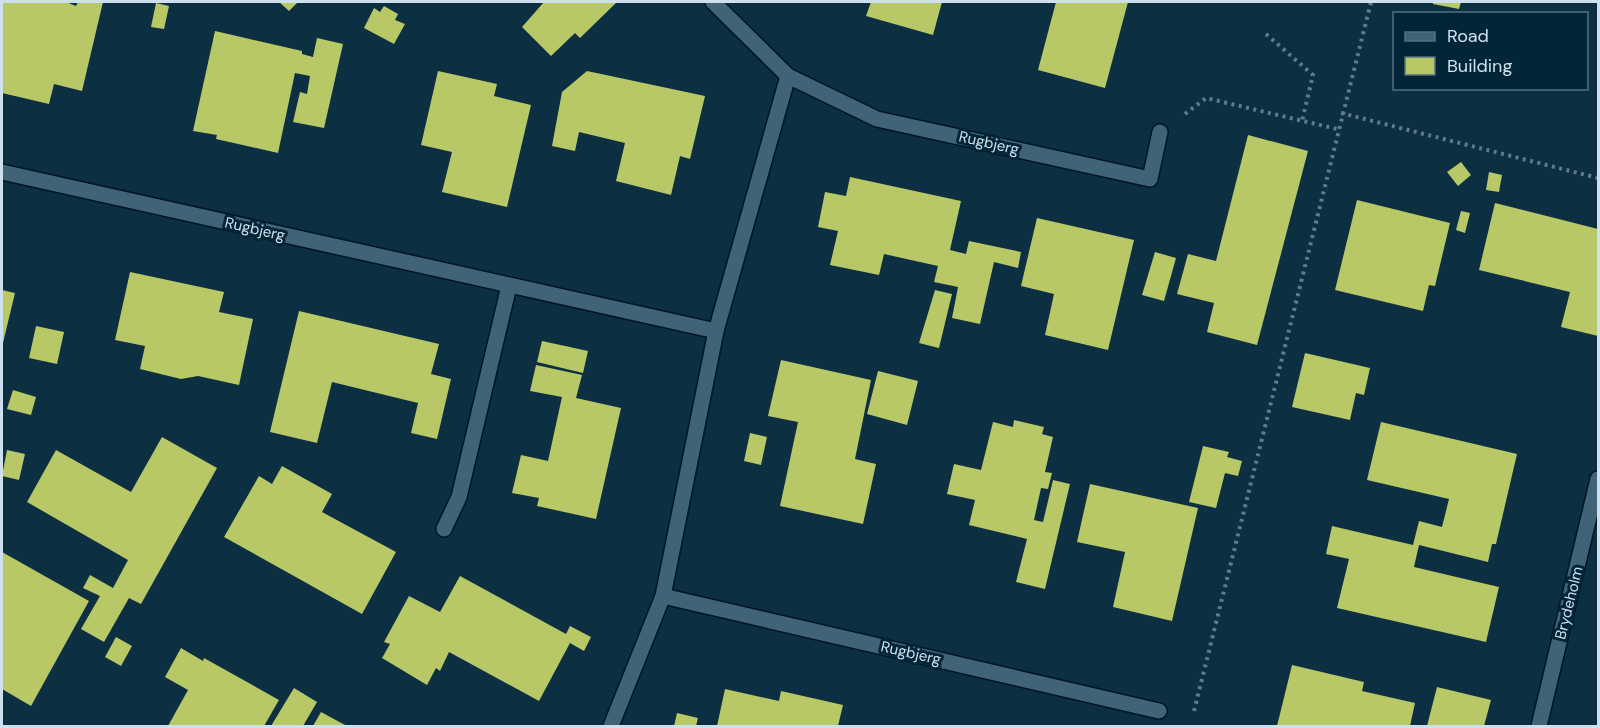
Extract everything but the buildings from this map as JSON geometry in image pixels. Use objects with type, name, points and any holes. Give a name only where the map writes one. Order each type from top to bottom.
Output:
[{"type":"street","name":"Rugbjerg","points":[[713,2],[788,76],[877,119],[1150,179],[1160,132]]},
{"type":"street","points":[[611,726],[663,596],[716,331],[788,76]]},
{"type":"street","name":"Rugbjerg","points":[[2,172],[716,331]]},
{"type":"street","points":[[444,529],[459,497],[509,286]]},
{"type":"street","name":"Brydeholm","points":[[1539,726],[1599,479]]},
{"type":"street","name":"Rugbjerg","points":[[663,596],[1159,711]]},
{"type":"path","points":[[1191,722],[1341,113],[1371,2]]},
{"type":"path","points":[[1266,34],[1313,75],[1302,121]]},
{"type":"path","points":[[1160,132],[1206,98],[1337,129]]},
{"type":"path","points":[[1341,113],[1599,178]]}]
